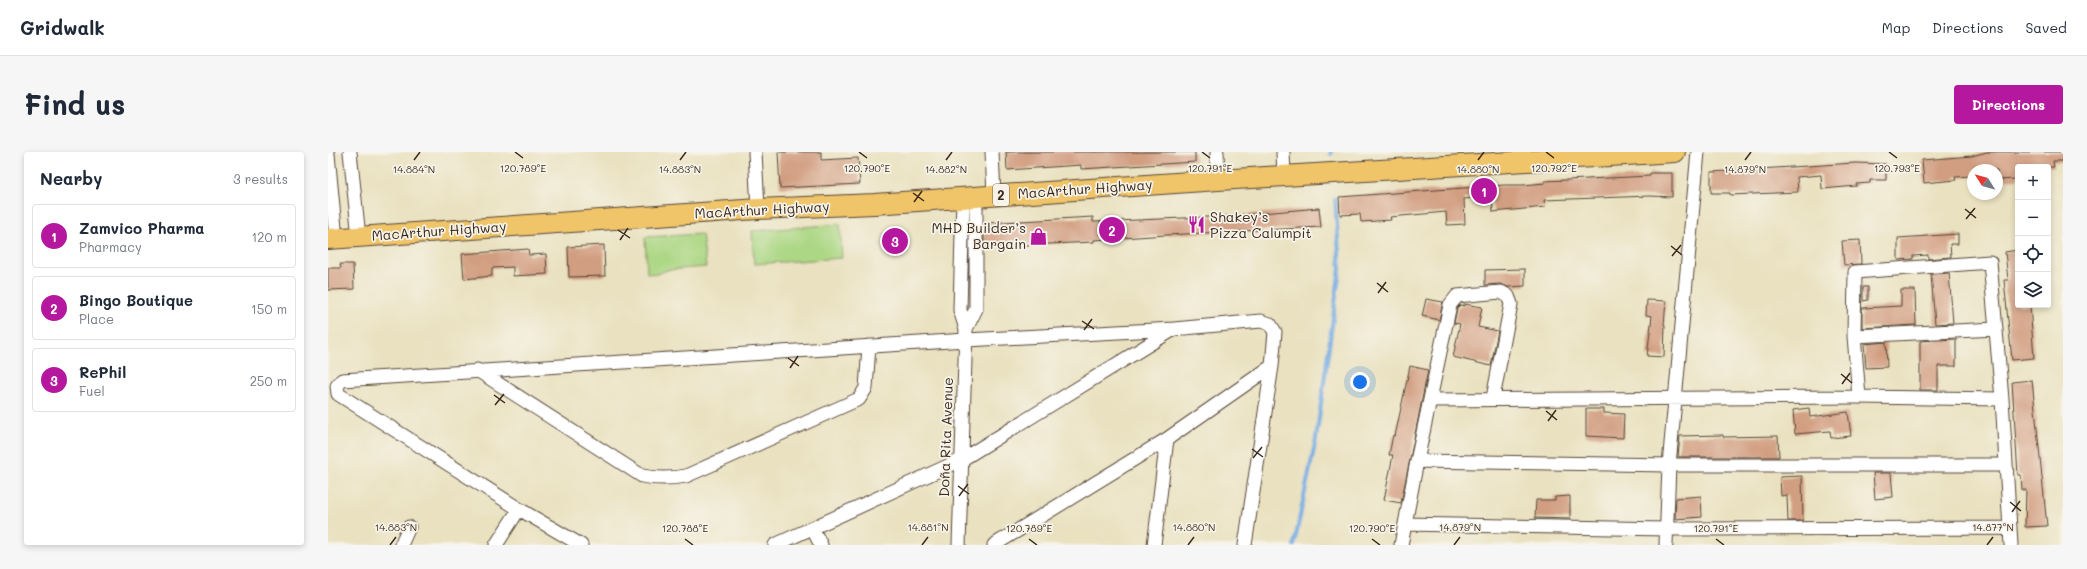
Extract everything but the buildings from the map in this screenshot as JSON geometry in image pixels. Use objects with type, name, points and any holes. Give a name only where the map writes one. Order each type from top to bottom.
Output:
[{"type":"highway","name":"MacArthur Highway","points":[[332,239],[758,209],[874,204],[1284,176],[1489,158],[1675,152]]},
{"type":"street","points":[[350,152],[359,237]]},
{"type":"street","points":[[755,152],[758,209]]},
{"type":"street","name":"Doña Rita Avenue","points":[[959,545],[966,335],[976,309],[978,197],[992,152]]},
{"type":"street","points":[[1217,152],[1218,180]]},
{"type":"street","points":[[1282,152],[1284,176]]},
{"type":"street","points":[[1666,545],[1669,465],[1698,152]]},
{"type":"street","points":[[328,154],[332,239]]},
{"type":"street","points":[[1859,397],[1854,336],[1855,272],[1990,262],[2002,399],[2011,545]]},
{"type":"street","points":[[1401,545],[1416,461],[1453,300],[1462,294],[1502,292],[1508,296],[1511,304],[1511,312],[1493,398]]},
{"type":"street","points":[[581,545],[518,509],[338,394],[337,386],[342,380],[477,370],[869,346],[966,335],[1174,328],[1261,321],[1270,324],[1275,332],[1272,366],[1245,545]]},
{"type":"street","points":[[775,545],[961,460],[1174,328]]},
{"type":"street","points":[[1854,336],[1996,328]]},
{"type":"street","points":[[477,370],[642,476],[672,479],[686,476],[860,399],[866,388],[869,346]]},
{"type":"street","points":[[994,545],[1167,439],[1272,366]]},
{"type":"street","points":[[1430,400],[1493,398],[1675,399],[1859,397],[2002,399]]},
{"type":"street","points":[[1154,545],[1167,439]]},
{"type":"street","points":[[1416,461],[1669,465],[2006,465]]},
{"type":"street","points":[[496,545],[518,509]]},
{"type":"street","points":[[1405,524],[1666,529],[2010,528]]},
{"type":"street","points":[[401,545],[409,527]]},
{"type":"street","points":[[812,528],[821,545]]},
{"type":"green space","points":[[840,224],[842,258],[754,264],[752,231]]},
{"type":"green space","points":[[702,234],[706,267],[667,270],[657,274],[647,273],[645,237]]},
{"type":"waterway","points":[[1294,545],[1316,439],[1340,268],[1335,199]]},
{"type":"place","name":"Zamvico Pharma","points":[[1484,191]]},
{"type":"place","name":"Shakey’s Pizza Calumpit","points":[[1197,225]]},
{"type":"place","name":"Bingo Boutique","points":[[1112,230]]},
{"type":"place","name":"MHD Builder’s Bargain","points":[[1039,236]]},
{"type":"place","name":"RePhil","points":[[895,241]]}]
